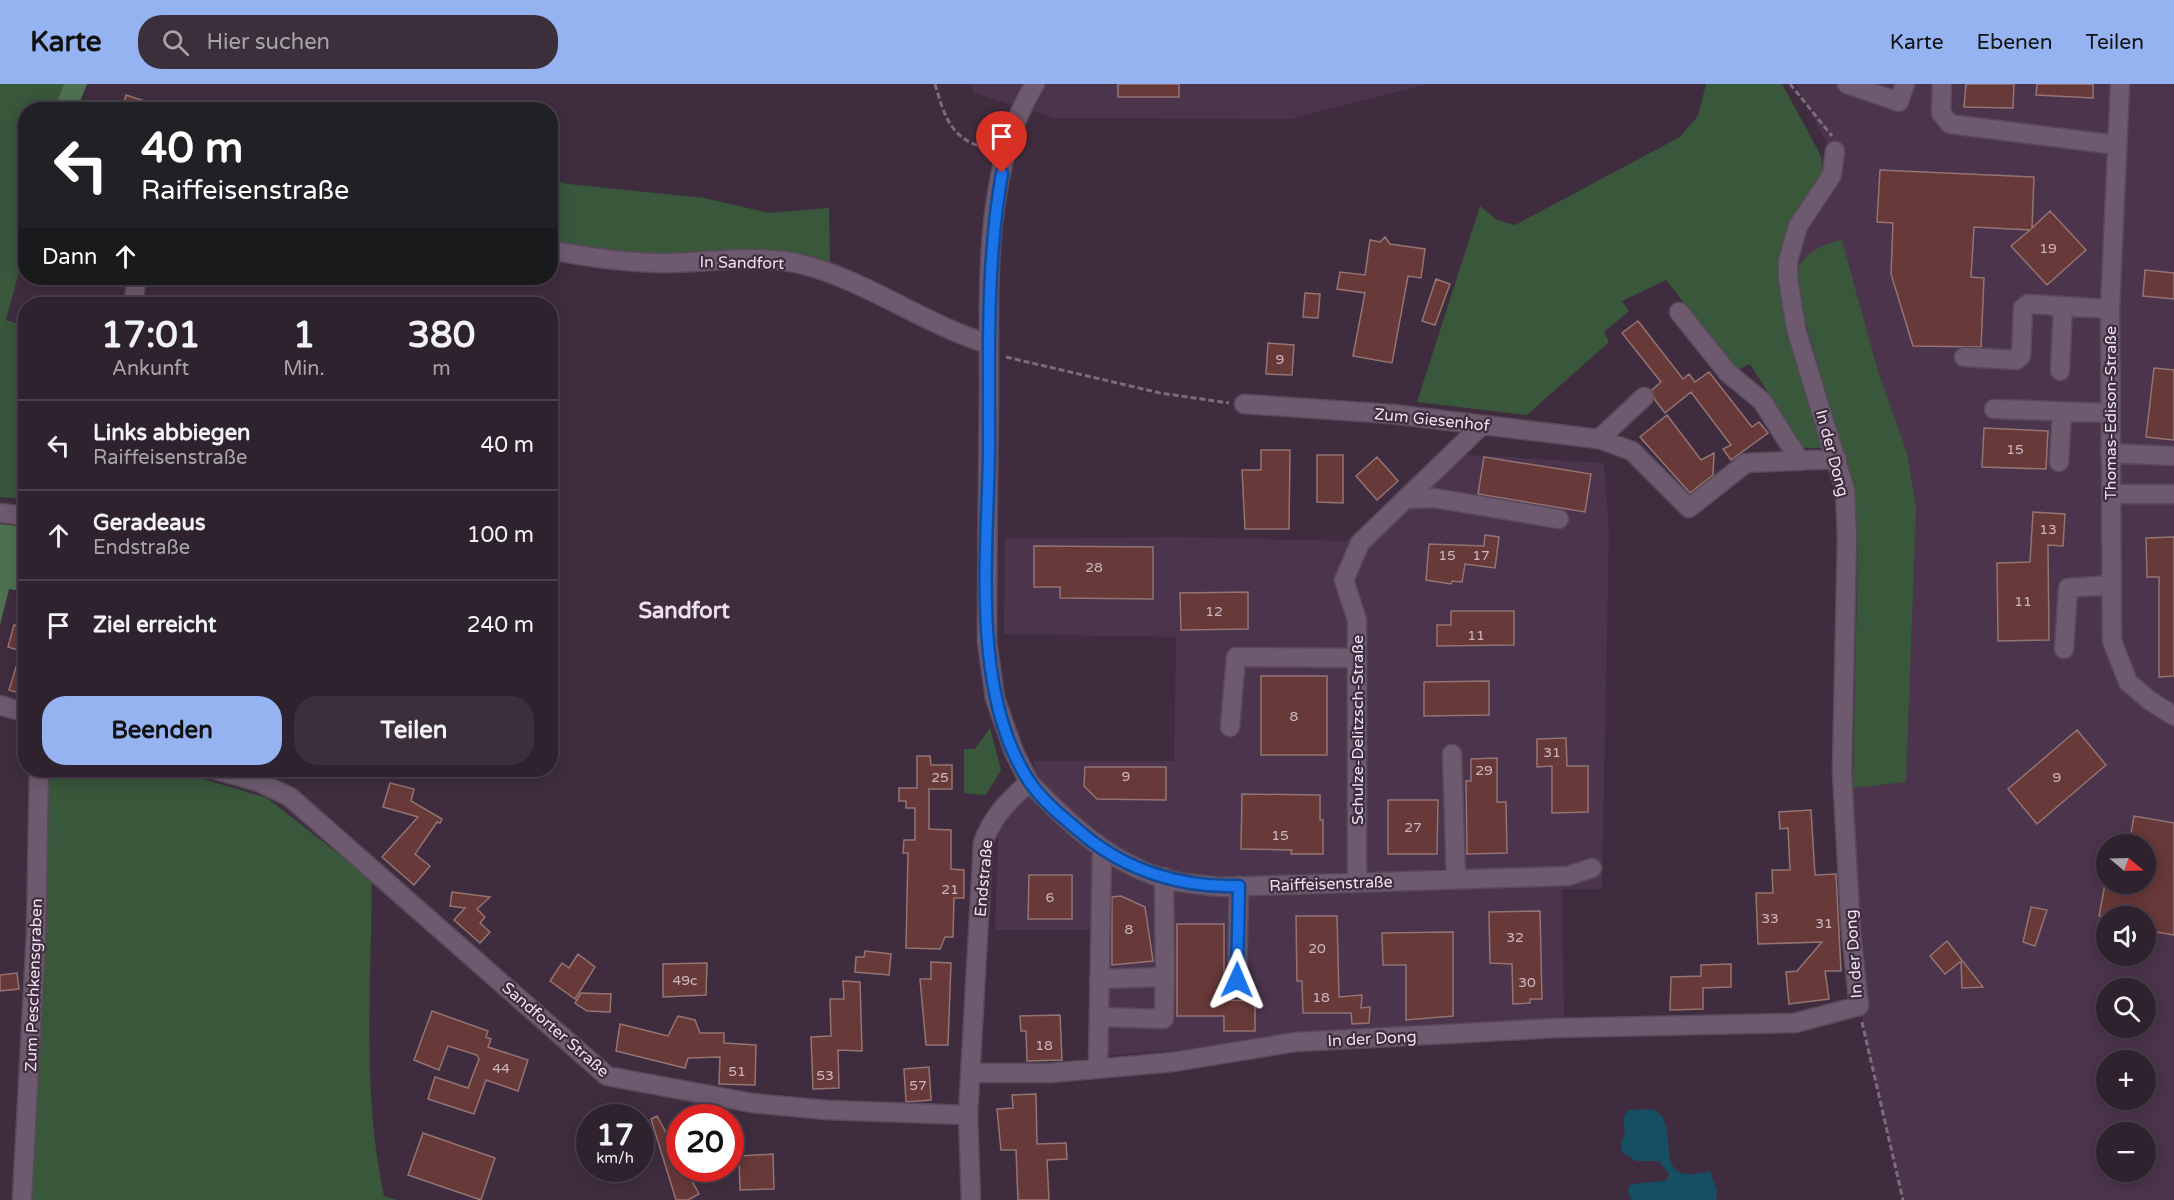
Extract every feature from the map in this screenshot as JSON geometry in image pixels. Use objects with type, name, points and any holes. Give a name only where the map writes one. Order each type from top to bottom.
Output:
[{"type":"street","points":[[1029,782],[1014,752],[995,698],[987,641],[989,350],[990,264],[1005,153],[1027,96],[1035,84]]},
{"type":"street","points":[[1847,84],[1899,102],[1905,84]]},
{"type":"street","points":[[1942,84],[1941,113],[1950,124],[2117,145]]},
{"type":"street","name":"Thomas-Edison-Straße","points":[[2120,84],[2110,309],[2112,641],[2128,682],[2174,716]]},
{"type":"street","name":"In der Dong","points":[[971,1072],[1050,1072],[1173,1062],[1295,1042],[1557,1028],[1795,1023],[1859,1006],[1851,933],[1842,772],[1847,537],[1845,490],[1796,329],[1788,278],[1788,261],[1798,226],[1832,175],[1835,151]]},
{"type":"street","name":"In Sandfort","points":[[558,251],[662,263],[765,259],[795,263],[823,270],[989,350]]},
{"type":"street","points":[[1964,357],[2016,360],[2020,356],[2024,308],[2028,304],[2110,309]]},
{"type":"street","points":[[2060,371],[2063,306]]},
{"type":"street","points":[[1679,312],[1728,372],[1762,401],[1800,461]]},
{"type":"street","points":[[1599,440],[1644,397]]},
{"type":"street","name":"Zum Giesenhof","points":[[1244,404],[1392,414],[1599,440],[1632,451],[1689,508],[1746,463],[1837,459]]},
{"type":"street","points":[[1994,409],[2110,413]]},
{"type":"street","points":[[2059,462],[2062,412]]},
{"type":"street","points":[[1406,499],[1482,425]]},
{"type":"street","points":[[2110,453],[2174,456]]},
{"type":"street","points":[[2110,494],[2174,494]]},
{"type":"street","points":[[1406,499],[1434,498],[1559,519]]},
{"type":"street","name":"Schulze-Delitzsch-Straße","points":[[1357,882],[1357,620],[1344,580],[1360,543],[1406,499]]},
{"type":"street","points":[[0,513],[18,515]]},
{"type":"street","points":[[2064,649],[2068,588],[2111,585]]},
{"type":"street","points":[[1230,727],[1236,657],[1357,658]]},
{"type":"street","points":[[0,705],[18,711]]},
{"type":"street","points":[[1452,754],[1456,878]]},
{"type":"street","name":"Zum Peschkensgraben","points":[[22,1200],[36,934],[39,777]]},
{"type":"street","name":"Sandforter Straße","points":[[241,777],[259,782],[290,796],[607,1076],[752,1103],[827,1110],[968,1115]]},
{"type":"street","name":"Raiffeisenstraße","points":[[1029,782],[1064,818],[1102,849],[1131,865],[1164,877],[1220,887],[1568,876],[1592,868]]},
{"type":"street","name":"Endstraße","points":[[971,1200],[968,1115],[983,843],[989,825],[1001,808],[1029,782]]},
{"type":"street","points":[[1098,1068],[1102,849]]},
{"type":"street","points":[[1098,1017],[1164,1019],[1164,877]]},
{"type":"street","points":[[1237,980],[1239,886]]},
{"type":"street","points":[[1099,979],[1165,977]]},
{"type":"path","points":[[935,84],[943,112],[952,130],[973,145],[1005,153]]},
{"type":"path","points":[[1790,84],[1830,132],[1835,151]]},
{"type":"path","points":[[989,350],[1008,357],[1160,393],[1244,404]]},
{"type":"path","points":[[1859,1006],[1903,1200]]},
{"type":"shaded area","points":[[971,84],[1428,84],[1290,119],[1055,118],[974,93]]},
{"type":"shaded area","points":[[1796,84],[2174,84],[2174,1200],[1903,1200],[1859,1006],[1847,770],[1845,490],[1796,329],[1788,221],[1830,150]]},
{"type":"shaded area","points":[[1438,453],[1604,463],[1609,532],[1602,889],[1562,889],[1564,1022],[1098,1056],[1094,930],[995,930],[998,834],[1007,814],[1037,789],[1034,761],[1174,761],[1176,637],[1004,634],[1005,539],[1177,537],[1347,541],[1430,468]]},
{"type":"green space","points":[[0,84],[64,84],[57,102],[18,102],[18,275],[6,320],[18,324],[18,498],[0,497]]},
{"type":"green space","points":[[64,84],[87,84],[80,102],[57,102]]},
{"type":"green space","points":[[1706,84],[1782,84],[1820,154],[1825,174],[1782,251],[1825,448],[1803,448],[1750,364],[1737,370],[1666,280],[1622,301],[1629,311],[1604,332],[1609,342],[1527,415],[1417,402],[1480,206],[1497,220],[1515,225],[1680,137],[1698,116]]},
{"type":"green space","points":[[558,181],[704,198],[770,213],[829,208],[830,267],[651,257],[558,246]]},
{"type":"green space","points":[[1842,240],[1877,368],[1907,453],[1916,508],[1906,782],[1853,788],[1858,541],[1854,490],[1797,292],[1796,280],[1798,268],[1806,257],[1829,243]]},
{"type":"green space","points":[[0,524],[18,526],[18,591],[9,589],[0,625]]},
{"type":"green space","points":[[990,728],[1001,770],[986,795],[964,793],[964,749],[975,749]]},
{"type":"green space","points":[[46,777],[197,777],[267,798],[372,880],[369,1039],[373,1118],[384,1196],[397,1200],[27,1200]]},
{"type":"water","points":[[1652,1109],[1662,1116],[1672,1163],[1678,1171],[1690,1174],[1710,1171],[1717,1191],[1716,1200],[1631,1200],[1628,1191],[1631,1184],[1666,1181],[1669,1174],[1659,1161],[1636,1161],[1622,1152],[1621,1143],[1625,1132],[1623,1117],[1629,1110]]},
{"type":"building","points":[[1118,84],[1179,84],[1179,97],[1118,97]]},
{"type":"building","points":[[1966,84],[2014,84],[2013,108],[1964,107]]},
{"type":"building","points":[[2037,84],[2093,84],[2093,98],[2036,95]]},
{"type":"building","points":[[126,95],[148,102],[124,102]]},
{"type":"building","points":[[1880,170],[2034,177],[2032,228],[2050,211],[2086,250],[2047,285],[2011,246],[2030,230],[1974,227],[1971,277],[1984,278],[1981,347],[1913,346],[1891,274],[1893,223],[1877,222]]},
{"type":"building","points":[[1385,237],[1390,244],[1425,249],[1421,278],[1408,276],[1392,363],[1353,356],[1365,293],[1337,289],[1340,272],[1365,275],[1370,240],[1380,242]]},
{"type":"building","points":[[2145,270],[2174,273],[2174,299],[2143,296]]},
{"type":"building","points":[[1436,279],[1450,284],[1435,325],[1422,321]]},
{"type":"building","points":[[1305,293],[1320,294],[1318,318],[1303,317]]},
{"type":"building","points":[[1638,321],[1683,379],[1689,374],[1695,382],[1709,372],[1752,427],[1759,422],[1768,433],[1731,460],[1723,449],[1731,445],[1691,392],[1665,413],[1655,400],[1652,390],[1661,382],[1622,333]]},
{"type":"building","points":[[1268,343],[1294,345],[1292,375],[1266,374]]},
{"type":"building","points":[[2154,368],[2174,370],[2174,440],[2146,437]]},
{"type":"building","points":[[1667,415],[1701,460],[1714,453],[1713,475],[1690,493],[1640,437]]},
{"type":"building","points":[[1984,428],[2048,431],[2046,469],[1982,467]]},
{"type":"building","points":[[1261,450],[1290,450],[1289,529],[1245,529],[1242,470],[1261,470]]},
{"type":"building","points":[[1317,455],[1343,455],[1343,503],[1317,502]]},
{"type":"building","points":[[1377,457],[1398,481],[1377,500],[1356,476]]},
{"type":"building","points":[[1484,457],[1591,474],[1585,512],[1478,494]]},
{"type":"building","points":[[2033,512],[2065,514],[2063,546],[2048,545],[2049,640],[1998,641],[1997,563],[2030,562]]},
{"type":"building","points":[[1485,535],[1499,537],[1495,568],[1465,564],[1462,582],[1452,581],[1451,584],[1426,580],[1429,544],[1484,546]]},
{"type":"building","points":[[2174,537],[2174,676],[2159,677],[2159,577],[2147,577],[2146,538]]},
{"type":"building","points":[[1034,546],[1153,547],[1153,599],[1060,598],[1060,587],[1034,587]]},
{"type":"building","points":[[1248,592],[1248,629],[1181,630],[1180,593]]},
{"type":"building","points":[[1451,611],[1514,611],[1514,645],[1437,646],[1437,625],[1451,625]]},
{"type":"building","points":[[14,625],[18,626],[18,650],[8,647]]},
{"type":"building","points":[[18,661],[18,693],[9,690]]},
{"type":"building","points":[[1261,676],[1327,676],[1327,755],[1261,755]]},
{"type":"building","points":[[1489,681],[1489,715],[1424,716],[1424,682]]},
{"type":"building","points":[[2077,730],[2106,765],[2037,824],[2008,789]]},
{"type":"building","points":[[1566,738],[1567,766],[1588,766],[1588,812],[1552,813],[1552,766],[1537,767],[1537,739]]},
{"type":"building","points":[[917,756],[930,756],[931,765],[952,765],[952,789],[929,789],[929,829],[951,830],[951,869],[964,870],[964,898],[954,898],[953,937],[945,937],[940,949],[906,948],[908,853],[903,853],[904,840],[915,840],[915,808],[906,808],[906,801],[899,801],[899,788],[917,788]]},
{"type":"building","points":[[1497,758],[1497,802],[1506,802],[1507,853],[1467,854],[1466,781],[1471,781],[1471,759]]},
{"type":"building","points":[[1085,767],[1166,767],[1166,800],[1097,799],[1084,786]]},
{"type":"building","points":[[390,783],[414,789],[411,801],[442,819],[440,823],[437,822],[415,854],[430,866],[414,885],[382,857],[418,817],[383,807]]},
{"type":"building","points":[[1242,794],[1320,795],[1323,854],[1291,854],[1292,850],[1241,849]]},
{"type":"building","points":[[1388,800],[1438,800],[1437,854],[1388,854]]},
{"type":"building","points":[[1811,810],[1815,875],[1836,874],[1841,971],[1825,971],[1829,999],[1789,1004],[1786,972],[1797,971],[1822,942],[1758,944],[1756,893],[1773,893],[1772,870],[1790,870],[1788,828],[1780,829],[1779,812]]},
{"type":"building","points":[[2134,816],[2174,823],[2174,935],[2156,932],[2156,906],[2101,906],[2103,894],[2156,894],[2156,834],[2131,834]]},
{"type":"building","points":[[1029,875],[1072,875],[1072,919],[1028,919]]},
{"type":"building","points":[[452,892],[490,897],[477,909],[485,917],[480,923],[490,932],[480,943],[454,920],[465,908],[450,906]]},
{"type":"building","points":[[1121,896],[1145,907],[1153,961],[1112,965],[1112,897]]},
{"type":"building","points":[[2031,907],[2047,910],[2035,946],[2023,942]]},
{"type":"building","points":[[1540,911],[1542,999],[1530,999],[1530,1003],[1513,1004],[1512,964],[1490,963],[1489,912]]},
{"type":"building","points":[[1296,916],[1337,916],[1339,997],[1362,995],[1361,1008],[1370,1007],[1369,1023],[1352,1024],[1351,1013],[1303,1013],[1302,981],[1297,981]]},
{"type":"building","points":[[1177,924],[1224,924],[1224,1000],[1255,1001],[1255,1031],[1224,1031],[1224,1016],[1177,1016]]},
{"type":"building","points":[[1453,932],[1453,1016],[1406,1020],[1406,965],[1383,965],[1382,933]]},
{"type":"building","points":[[1947,941],[1983,987],[1962,988],[1961,961],[1945,974],[1930,956]]},
{"type":"building","points":[[865,951],[891,954],[889,975],[855,972],[856,957],[864,957]]},
{"type":"building","points":[[578,954],[595,967],[575,999],[550,981],[562,963],[569,968]]},
{"type":"building","points":[[931,962],[951,963],[948,1045],[926,1045],[920,979],[931,979]]},
{"type":"building","points":[[707,963],[706,995],[663,997],[663,964]]},
{"type":"building","points":[[1731,964],[1731,987],[1703,988],[1703,1009],[1670,1010],[1671,977],[1701,976],[1701,965]]},
{"type":"building","points":[[17,973],[19,989],[0,991],[0,975]]},
{"type":"building","points":[[843,981],[860,982],[862,1051],[838,1050],[839,1088],[813,1089],[811,1037],[831,1036],[830,999],[844,999]]},
{"type":"building","points":[[581,993],[611,994],[610,1012],[587,1011],[575,1003]]},
{"type":"building","points":[[432,1011],[488,1031],[486,1037],[491,1039],[488,1047],[528,1060],[518,1091],[486,1080],[474,1114],[428,1099],[435,1077],[468,1088],[479,1059],[477,1055],[448,1046],[439,1070],[414,1060]]},
{"type":"building","points":[[1060,1015],[1062,1060],[1027,1061],[1026,1031],[1021,1031],[1020,1016]]},
{"type":"building","points":[[678,1016],[695,1020],[700,1033],[724,1033],[724,1043],[756,1045],[755,1085],[719,1084],[720,1057],[688,1058],[685,1068],[616,1051],[620,1024],[668,1036]]},
{"type":"building","points":[[929,1067],[931,1100],[906,1102],[904,1069]]},
{"type":"building","points":[[1036,1094],[1037,1144],[1066,1143],[1067,1159],[1047,1160],[1049,1200],[1018,1200],[1016,1150],[1001,1150],[997,1109],[1013,1108],[1012,1095]]},
{"type":"building","points":[[657,1116],[666,1132],[666,1168],[654,1129],[654,1118]]},
{"type":"building","points":[[423,1133],[495,1158],[481,1200],[408,1175]]},
{"type":"building","points":[[773,1154],[774,1189],[740,1190],[740,1182],[744,1182],[744,1156]]},
{"type":"building","points":[[670,1182],[693,1182],[699,1194],[688,1200],[676,1200]]},
{"type":"district","name":"Sandfort","points":[[684,610]]},
{"type":"route","points":[[1002,173],[990,264],[987,641],[995,698],[1014,752],[1029,782],[1064,818],[1099,847],[1131,865],[1172,881],[1220,887],[1239,886],[1237,980]]}]
